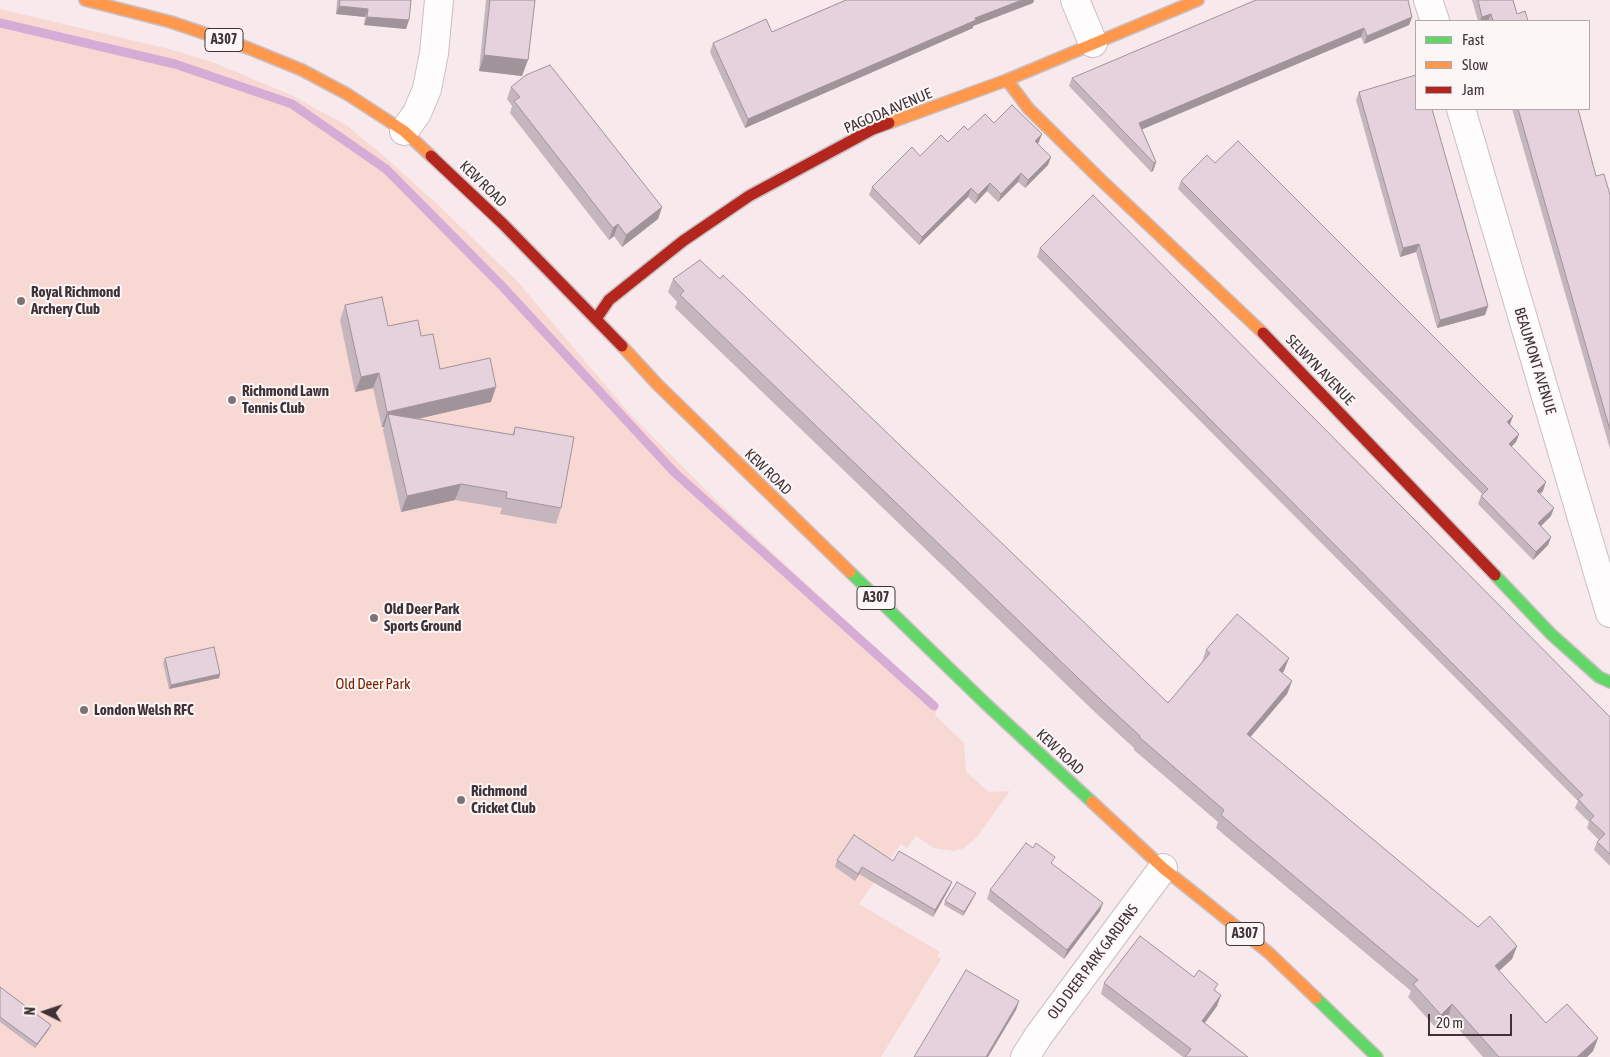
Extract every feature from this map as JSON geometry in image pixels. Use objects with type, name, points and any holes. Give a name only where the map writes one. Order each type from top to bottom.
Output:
[{"type":"main road","name":"KEW ROAD","points":[[85,0],[171,22],[302,70],[347,94],[404,131],[472,193],[596,319],[658,386],[993,710],[1163,868],[1269,953],[1358,1036],[1377,1057]]},
{"type":"main road","name":"PAGODA AVENUE","points":[[596,319],[609,300],[683,240],[749,196],[873,130],[1007,80],[1198,0]]},
{"type":"main road","name":"SELWYN AVENUE","points":[[1007,80],[1028,108],[1281,350],[1551,634],[1599,677],[1610,682]]},
{"type":"street","points":[[404,131],[417,113],[427,89],[434,52],[439,0]]},
{"type":"street","points":[[1075,0],[1093,43]]},
{"type":"street","points":[[1428,0],[1435,20]]},
{"type":"street","name":"BEAUMONT AVENUE","points":[[1461,110],[1610,613]]},
{"type":"street","name":"OLD DEER PARK GARDENS","points":[[1025,1057],[1039,1035],[1163,868]]},
{"type":"green space","name":"Old Deer Park","points":[[0,9],[169,49],[212,62],[291,95],[346,125],[438,205],[518,282],[628,412],[721,505],[933,701],[937,708],[935,715],[964,743],[966,772],[989,792],[1010,791],[976,838],[964,848],[954,851],[934,848],[916,836],[907,848],[901,844],[859,904],[940,952],[937,956],[941,959],[881,1057],[0,1057]]},
{"type":"building","points":[[340,0],[411,0],[409,20],[367,17],[368,9],[339,6]]},
{"type":"building","points":[[490,0],[535,0],[528,60],[484,55]]},
{"type":"building","points":[[846,0],[1022,0],[975,18],[976,20],[748,119],[713,43],[766,19],[772,32]]},
{"type":"building","points":[[1256,0],[1408,0],[1412,17],[1367,36],[1364,28],[1139,123],[1156,162],[1154,163],[1072,78]]},
{"type":"building","points":[[1478,0],[1513,0],[1517,14],[1525,11],[1528,20],[1493,20],[1491,14],[1482,17]]},
{"type":"building","points":[[550,65],[662,207],[626,235],[618,224],[613,228],[514,101],[520,97],[511,87],[526,75]]},
{"type":"building","points":[[1415,75],[1415,110],[1432,110],[1488,306],[1440,320],[1419,244],[1403,248],[1359,92]]},
{"type":"building","points":[[1012,105],[1042,134],[1035,141],[1051,157],[1028,180],[1021,173],[1001,194],[990,183],[978,195],[971,188],[922,237],[872,187],[912,147],[920,156],[941,135],[948,142],[964,126],[968,130],[985,114],[994,123]]},
{"type":"building","points":[[1518,110],[1578,110],[1596,176],[1604,174],[1610,195],[1610,430]]},
{"type":"building","points":[[1238,141],[1513,416],[1507,422],[1519,434],[1509,444],[1546,482],[1537,491],[1554,508],[1538,523],[1551,537],[1536,552],[1481,496],[1488,489],[1181,181],[1207,155],[1215,163]]},
{"type":"building","points":[[1093,195],[1610,717],[1610,854],[1597,842],[1605,834],[1590,820],[1594,816],[1578,799],[1583,795],[1040,248]]},
{"type":"building","points":[[700,260],[720,279],[723,275],[1168,703],[1210,653],[1206,650],[1237,614],[1289,658],[1279,670],[1292,681],[1247,734],[1478,927],[1490,916],[1517,946],[1495,966],[1546,1023],[1567,1004],[1598,1038],[1577,1057],[1499,1057],[1452,1004],[1441,1015],[1413,984],[1418,980],[1221,815],[1224,810],[1139,737],[680,295],[684,291],[673,279]]},
{"type":"building","points":[[382,297],[388,326],[418,320],[421,336],[433,334],[440,369],[490,358],[496,387],[387,412],[379,373],[361,377],[345,305]]},
{"type":"building","points":[[388,414],[514,435],[515,427],[574,437],[561,508],[506,498],[507,492],[461,484],[407,496]]},
{"type":"building","points":[[214,647],[220,674],[171,685],[165,658]]},
{"type":"building","points":[[854,835],[893,861],[899,851],[952,882],[935,910],[862,867],[858,874],[837,860]]},
{"type":"building","points":[[1026,843],[1033,848],[1036,843],[1055,857],[1051,863],[1103,903],[1067,950],[990,890]]},
{"type":"building","points":[[957,882],[976,893],[964,912],[945,901]]},
{"type":"building","points":[[1140,936],[1194,977],[1199,970],[1218,984],[1214,990],[1221,995],[1202,1021],[1248,1057],[1185,1057],[1191,1049],[1104,983]]},
{"type":"building","points":[[966,970],[1019,1001],[986,1057],[914,1057]]},
{"type":"building","points":[[0,987],[51,1025],[37,1044],[0,1017]]},
{"type":"waterway","points":[[0,23],[175,64],[292,104],[386,169],[501,285],[674,472],[934,706]]},
{"type":"traffic: fast","points":[[850,572],[986,704],[1092,802]]},
{"type":"traffic: fast","points":[[1495,575],[1551,634],[1599,677],[1610,682]]},
{"type":"traffic: fast","points":[[1316,998],[1377,1057]]},
{"type":"traffic: slow","points":[[85,0],[171,22],[248,48],[302,70],[347,94],[404,131],[431,156]]},
{"type":"traffic: slow","points":[[889,123],[1007,80],[1198,0]]},
{"type":"traffic: slow","points":[[1007,80],[1028,108],[1101,180],[1263,333]]},
{"type":"traffic: slow","points":[[622,346],[658,385],[850,572]]},
{"type":"traffic: slow","points":[[1092,802],[1163,868],[1269,953],[1316,998]]},
{"type":"traffic: jam","points":[[596,319],[609,300],[683,241],[749,196],[873,129],[889,123]]},
{"type":"traffic: jam","points":[[431,156],[503,224],[622,346]]},
{"type":"traffic: jam","points":[[1263,333],[1495,575]]},
{"type":"place","name":"Royal Richmond Archery Club","points":[[21,301]]},
{"type":"place","name":"Richmond Lawn Tennis Club","points":[[232,400]]},
{"type":"place","name":"Old Deer Park Sports Ground","points":[[374,618]]},
{"type":"place","name":"London Welsh RFC","points":[[84,710]]},
{"type":"place","name":"Richmond Cricket Club","points":[[461,800]]}]
